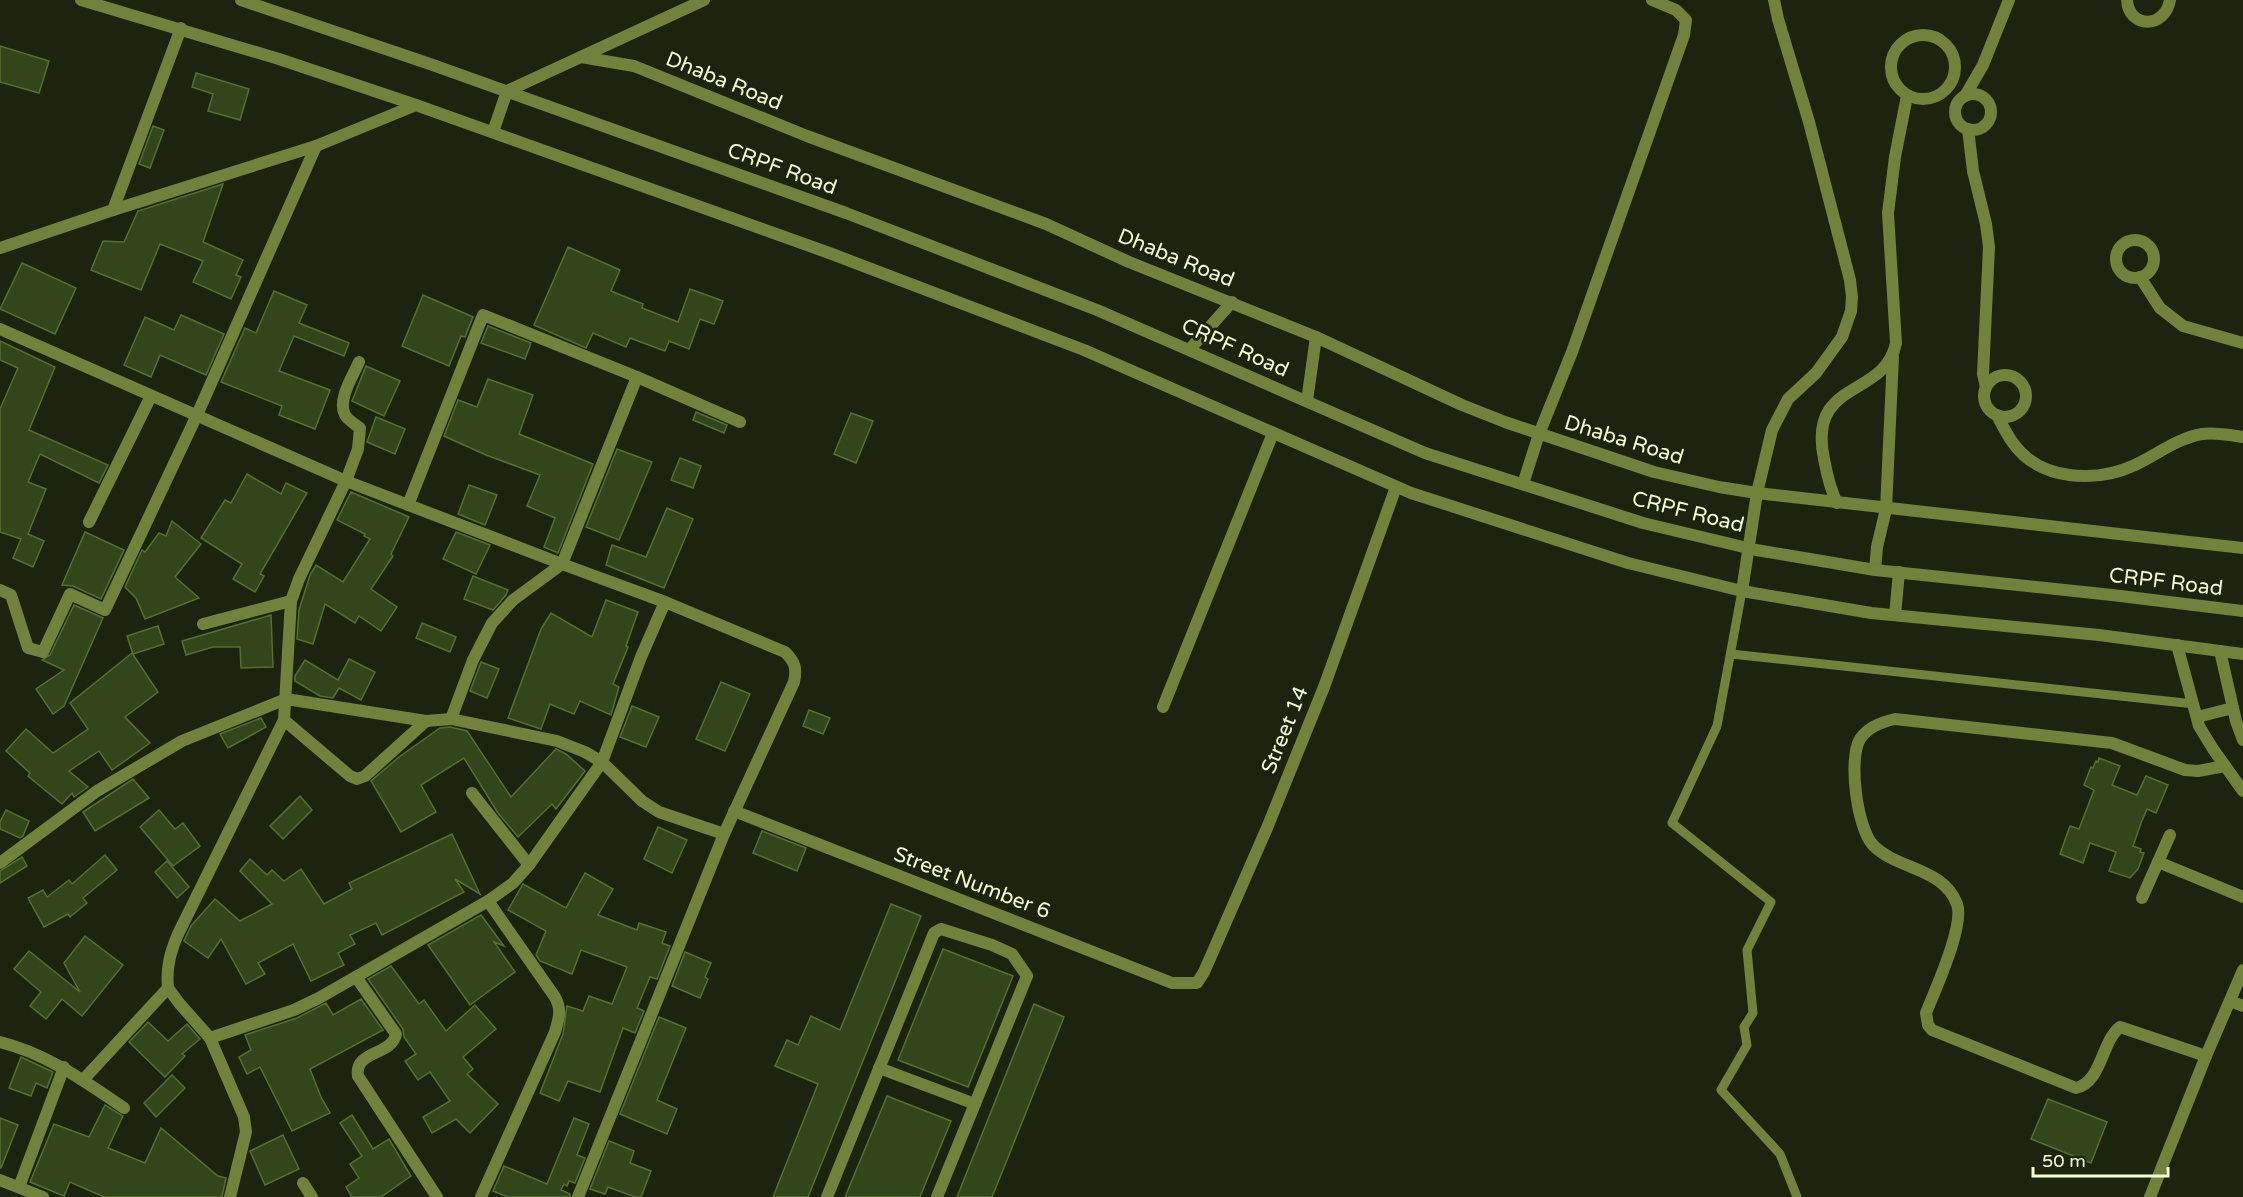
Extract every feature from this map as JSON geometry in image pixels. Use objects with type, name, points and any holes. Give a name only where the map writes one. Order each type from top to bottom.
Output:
[{"type":"street","points":[[81,0],[279,58],[832,254],[1062,342],[1411,494],[1628,563],[1742,591],[1896,615],[2099,635],[2243,654]]},
{"type":"street","name":"CRPF Road","points":[[241,0],[507,91],[846,213],[1097,310],[1425,453],[1643,523],[1747,548],[1875,570],[2100,593],[2243,611]]},
{"type":"street","points":[[493,132],[507,91],[704,0]]},
{"type":"street","points":[[1523,484],[1539,434],[1572,352],[1684,35],[1686,20],[1676,10],[1652,0]]},
{"type":"street","points":[[1742,591],[1756,493],[1772,430],[1788,399],[1816,373],[1842,336],[1851,311],[1852,297],[1850,280],[1809,122],[1774,0]]},
{"type":"street","points":[[1965,96],[1976,94],[1986,99],[1991,110],[1989,121],[1985,126],[1974,130],[1968,129],[1959,122],[1957,105],[1965,96],[1983,65],[2009,0]]},
{"type":"street","points":[[2127,0],[2133,16],[2146,22],[2160,19],[2169,8],[2170,0]]},
{"type":"street","points":[[113,210],[181,28]]},
{"type":"street","points":[[1926,34],[1938,39],[1948,46],[1954,58],[1955,70],[1951,83],[1943,93],[1932,99],[1919,100],[1907,96],[1897,88],[1891,76],[1890,64],[1894,51],[1902,42],[1913,36],[1926,34]]},
{"type":"street","name":"Dhaba Road","points":[[581,57],[634,66],[807,136],[1046,225],[1129,262],[1316,338],[1462,405],[1539,434],[1654,472],[1756,493],[2243,548]]},
{"type":"street","points":[[1875,570],[1877,547],[1886,509],[1893,356],[1896,344],[1888,213],[1895,157],[1907,96]]},
{"type":"street","points":[[0,248],[316,146],[416,105]]},
{"type":"street","points":[[1968,129],[1973,171],[1986,224],[1989,247],[1983,374],[1986,387],[1984,400],[1991,412],[1997,416],[2014,445],[2028,459],[2044,468],[2062,474],[2085,477],[2132,466],[2184,439],[2202,434],[2243,437]]},
{"type":"street","points":[[0,590],[11,595],[28,648],[43,652],[70,594],[105,610],[197,416],[316,146]]},
{"type":"street","points":[[2140,278],[2160,308],[2183,326],[2243,343]]},
{"type":"street","points":[[1190,349],[1232,302]]},
{"type":"street","points":[[408,505],[483,315],[637,377],[740,422]]},
{"type":"street","points":[[0,329],[346,481],[665,602],[785,652],[792,659],[797,670],[794,682],[724,834],[578,1197]]},
{"type":"street","points":[[1307,401],[1316,338]]},
{"type":"street","points":[[1837,503],[1830,489],[1821,446],[1821,432],[1825,417],[1833,404],[1845,393],[1878,374],[1888,365],[1893,356]]},
{"type":"street","points":[[230,1197],[246,1132],[244,1117],[210,1038],[178,1003],[168,988],[167,971],[170,953],[178,934],[284,720],[291,601],[299,579],[346,481],[361,437],[360,428],[345,415],[343,405],[359,362]]},
{"type":"street","points":[[1986,387],[1995,377],[2010,375],[2022,382],[2026,388],[2027,396],[2022,409],[2010,417],[1997,416]]},
{"type":"street","points":[[451,718],[473,660],[492,623],[513,600],[562,564],[637,377]]},
{"type":"street","points":[[89,522],[151,396]]},
{"type":"street","points":[[1163,707],[1273,433]]},
{"type":"street","name":"Street 14","points":[[1197,983],[1204,972],[1267,828],[1323,687],[1396,487]]},
{"type":"street","points":[[1896,615],[1899,572]]},
{"type":"street","points":[[203,624],[291,601]]},
{"type":"street","points":[[210,1038],[294,1010],[488,901],[513,883],[529,865],[602,762],[641,657],[665,602]]},
{"type":"street","points":[[2177,645],[2197,717],[2206,738],[2243,790]]},
{"type":"street","points":[[2220,651],[2243,740]]},
{"type":"street","points":[[0,863],[98,791],[182,741],[286,699],[426,721],[451,718],[557,741],[585,752],[602,762],[642,801],[659,812],[724,834]]},
{"type":"street","points":[[2197,717],[2233,708]]},
{"type":"street","points":[[2206,1056],[2120,1027],[2112,1033],[2088,1083],[2076,1088],[1932,1030],[1928,1025],[1926,1013],[1957,925],[1958,906],[1944,883],[1892,858],[1868,839],[1863,829],[1857,801],[1855,759],[1857,746],[1868,730],[1883,721],[1895,719],[2112,742],[2185,770],[2198,771],[2225,766]]},
{"type":"street","points":[[284,720],[350,776],[357,779],[365,776],[426,721]]},
{"type":"street","points":[[472,793],[529,865]]},
{"type":"street","name":"Street Number 6","points":[[734,811],[1172,983],[1197,983]]},
{"type":"street","points":[[2142,898],[2170,835]]},
{"type":"street","points":[[2158,862],[2243,897]]},
{"type":"street","points":[[481,1197],[555,1032],[560,1014],[560,1006],[555,997],[488,901]]},
{"type":"street","points":[[827,1197],[934,933],[941,929],[992,945],[1012,954],[1027,976],[937,1197]]},
{"type":"street","points":[[2150,1197],[2243,970]]},
{"type":"street","points":[[356,977],[396,1034],[395,1041],[388,1047],[360,1062],[357,1069],[358,1076],[437,1197]]},
{"type":"street","points":[[83,1080],[168,988]]},
{"type":"street","points":[[2230,1001],[2243,1006]]},
{"type":"street","points":[[0,1042],[64,1067],[124,1108]]},
{"type":"street","points":[[19,1187],[64,1067]]},
{"type":"street","points":[[879,1068],[975,1104]]},
{"type":"street","points":[[0,1180],[43,1197]]},
{"type":"street","points":[[303,1183],[312,1197]]},
{"type":"lane","points":[[1742,591],[1717,726],[1672,823],[1771,902],[1747,950],[1753,1013],[1744,1027],[1747,1045],[1721,1090],[1780,1154],[1797,1197]]},
{"type":"lane","points":[[1731,654],[2194,704]]},
{"type":"building","points":[[0,46],[49,61],[39,93],[0,82]]},
{"type":"building","points":[[196,73],[249,89],[240,120],[208,111],[213,94],[192,87]]},
{"type":"building","points":[[153,126],[164,130],[150,168],[139,164]]},
{"type":"building","points":[[223,184],[203,242],[243,260],[236,275],[241,277],[231,299],[193,282],[203,261],[160,244],[141,290],[91,270],[103,241],[124,242],[138,211]]},
{"type":"building","points":[[568,247],[620,270],[611,291],[643,304],[642,308],[678,322],[690,289],[723,301],[714,324],[700,319],[689,349],[669,341],[665,351],[630,338],[626,347],[593,333],[586,348],[534,325]]},
{"type":"building","points":[[22,263],[76,288],[55,334],[0,309]]},
{"type":"building","points":[[274,291],[307,305],[299,323],[349,343],[344,356],[294,336],[279,371],[330,390],[315,429],[279,415],[282,406],[221,382],[245,328],[256,333]]},
{"type":"building","points":[[423,295],[473,317],[465,337],[461,336],[449,366],[402,346]]},
{"type":"building","points":[[181,315],[224,334],[206,375],[160,355],[151,377],[124,365],[145,317],[174,330]]},
{"type":"building","points":[[488,326],[531,343],[525,359],[481,343]]},
{"type":"building","points":[[0,341],[55,367],[29,430],[108,465],[99,483],[40,454],[28,482],[46,489],[28,534],[44,541],[33,567],[13,558],[21,539],[0,532],[0,409],[18,368],[0,360]]},
{"type":"building","points":[[366,366],[400,381],[384,416],[352,401]]},
{"type":"building","points":[[488,379],[533,395],[519,434],[593,464],[558,553],[544,547],[555,518],[527,506],[540,475],[444,436],[458,400],[477,407]]},
{"type":"building","points":[[696,412],[727,425],[724,433],[693,420]]},
{"type":"building","points":[[851,413],[873,421],[856,463],[834,454]]},
{"type":"building","points":[[376,417],[405,429],[395,454],[367,442]]},
{"type":"building","points":[[617,449],[652,462],[619,540],[586,527]]},
{"type":"building","points":[[680,458],[701,466],[693,488],[671,480]]},
{"type":"building","points":[[247,474],[281,494],[286,483],[307,493],[260,574],[264,576],[255,592],[233,579],[242,564],[201,538],[225,500],[231,503]]},
{"type":"building","points":[[469,485],[497,495],[485,525],[458,514]]},
{"type":"building","points":[[351,492],[409,517],[391,554],[393,556],[371,589],[397,607],[381,631],[359,616],[355,623],[325,604],[313,644],[297,639],[299,610],[310,575],[316,565],[343,582],[370,539],[364,536],[365,534],[337,520]]},
{"type":"building","points":[[667,508],[693,519],[664,588],[606,565],[612,545],[646,557]]},
{"type":"building","points":[[172,521],[201,544],[175,577],[199,598],[145,619],[136,598],[125,587],[142,550],[145,552],[159,533],[166,536]]},
{"type":"building","points":[[85,532],[124,550],[101,599],[73,586],[62,585]]},
{"type":"building","points":[[456,532],[490,545],[476,574],[443,559]]},
{"type":"building","points":[[473,576],[508,590],[493,610],[464,599]]},
{"type":"building","points":[[606,600],[638,612],[626,646],[628,647],[613,684],[619,687],[611,715],[580,701],[574,714],[550,704],[541,729],[508,718],[541,629],[551,613],[592,637]]},
{"type":"building","points":[[74,605],[103,618],[64,706],[53,714],[36,689],[64,670],[42,660],[50,655]]},
{"type":"building","points":[[271,615],[273,667],[241,668],[240,647],[213,647],[186,655],[182,641]]},
{"type":"building","points":[[422,623],[456,637],[450,652],[416,638]]},
{"type":"building","points":[[158,626],[164,644],[133,654],[127,636]]},
{"type":"building","points":[[132,653],[158,692],[125,717],[150,743],[112,770],[99,751],[69,771],[88,787],[74,797],[72,793],[62,804],[28,776],[30,773],[6,751],[26,729],[53,753],[88,729],[70,703]]},
{"type":"building","points":[[349,659],[375,672],[361,700],[339,688],[333,698],[320,696],[295,681],[295,676],[305,660],[338,680]]},
{"type":"building","points":[[481,662],[499,669],[487,698],[470,691]]},
{"type":"building","points":[[721,682],[750,694],[725,751],[696,739]]},
{"type":"building","points":[[632,706],[659,717],[646,747],[620,737]]},
{"type":"building","points":[[809,710],[830,718],[823,734],[803,726]]},
{"type":"building","points":[[261,718],[266,727],[228,748],[220,734]]},
{"type":"building","points":[[450,727],[467,731],[511,797],[556,749],[566,754],[585,771],[556,809],[552,804],[518,837],[498,813],[464,758],[421,785],[436,812],[401,832],[371,781],[399,757],[440,728]]},
{"type":"building","points":[[2099,758],[2120,766],[2112,785],[2137,795],[2146,776],[2168,785],[2156,813],[2147,809],[2141,823],[2133,846],[2144,853],[2138,869],[2130,878],[2109,871],[2116,852],[2090,843],[2083,863],[2060,854],[2070,826],[2079,829],[2094,790],[2084,785],[2091,767],[2093,768]]},
{"type":"building","points":[[133,779],[149,798],[95,831],[83,812]]},
{"type":"building","points":[[300,796],[312,810],[283,839],[270,826]]},
{"type":"building","points":[[6,810],[29,821],[20,838],[0,829],[0,822]]},
{"type":"building","points":[[159,810],[175,829],[183,823],[200,846],[173,866],[140,827]]},
{"type":"building","points":[[658,827],[687,840],[672,873],[644,859]]},
{"type":"building","points":[[762,831],[806,848],[797,871],[753,853]]},
{"type":"building","points":[[452,834],[480,894],[455,879],[464,892],[382,935],[376,923],[350,935],[355,944],[338,953],[344,965],[311,981],[293,944],[258,963],[265,974],[246,984],[221,939],[208,958],[184,941],[191,926],[215,899],[240,921],[272,904],[240,871],[250,859],[267,875],[272,870],[284,881],[301,869],[324,904],[352,889],[349,883]]},
{"type":"building","points":[[105,855],[117,870],[83,898],[87,903],[70,917],[68,914],[44,927],[28,898],[43,890],[47,897],[69,880],[72,884]]},
{"type":"building","points":[[22,857],[27,866],[0,883],[0,871]]},
{"type":"building","points":[[167,861],[189,887],[177,898],[155,872]]},
{"type":"building","points":[[585,873],[613,889],[598,915],[637,930],[639,923],[666,932],[662,943],[670,946],[657,979],[650,977],[637,1008],[644,1011],[635,1033],[623,1028],[600,1092],[568,1081],[559,1101],[540,1093],[563,1034],[567,1006],[583,1011],[589,996],[612,1004],[627,967],[581,950],[572,974],[540,961],[536,955],[546,931],[508,910],[523,884],[566,908]]},
{"type":"building","points":[[891,904],[921,916],[896,979],[808,1197],[773,1197],[818,1084],[775,1066],[787,1040],[798,1045],[811,1016],[840,1030]]},
{"type":"building","points":[[481,915],[504,946],[494,942],[515,972],[470,1005],[428,945]]},
{"type":"building","points":[[85,936],[123,965],[82,1016],[62,999],[46,1019],[30,1006],[41,992],[14,969],[29,951],[80,992],[64,963]]},
{"type":"building","points":[[943,949],[1013,976],[968,1087],[898,1060]]},
{"type":"building","points":[[685,952],[711,963],[705,977],[708,979],[700,998],[672,986]]},
{"type":"building","points":[[391,966],[419,1004],[424,1000],[446,1031],[475,1005],[496,1029],[463,1057],[473,1069],[467,1074],[498,1104],[470,1133],[456,1119],[432,1133],[423,1117],[450,1101],[430,1072],[418,1080],[405,1061],[416,1054],[404,1037],[403,1029],[368,979]]},
{"type":"building","points":[[361,999],[383,1030],[310,1069],[330,1113],[292,1131],[260,1067],[247,1074],[239,1057],[251,1050],[245,1035],[297,1018],[326,1003],[333,1015]]},
{"type":"building","points":[[1034,1004],[1064,1017],[999,1180],[992,1197],[957,1197]]},
{"type":"building","points":[[659,1017],[686,1028],[657,1100],[677,1109],[667,1134],[620,1114]]},
{"type":"building","points":[[148,1022],[168,1041],[187,1024],[200,1039],[182,1054],[185,1056],[165,1077],[129,1042]]},
{"type":"building","points":[[21,1057],[53,1072],[47,1088],[36,1083],[31,1096],[9,1088]]},
{"type":"building","points":[[172,1075],[185,1088],[156,1117],[144,1103]]},
{"type":"building","points":[[887,1096],[951,1121],[920,1197],[845,1197]]},
{"type":"building","points":[[2048,1099],[2107,1122],[2091,1163],[2031,1139]]},
{"type":"building","points":[[105,1105],[123,1116],[108,1148],[145,1163],[161,1128],[218,1176],[226,1178],[222,1197],[104,1197],[70,1182],[64,1196],[30,1182],[54,1124],[89,1137]]},
{"type":"building","points":[[352,1115],[373,1149],[389,1139],[411,1176],[381,1197],[352,1197],[346,1187],[359,1178],[350,1164],[362,1156],[340,1123]]},
{"type":"building","points":[[0,1118],[18,1125],[1,1168],[0,1168]]},
{"type":"building","points":[[574,1118],[589,1124],[577,1155],[585,1158],[575,1183],[569,1181],[567,1186],[564,1184],[561,1190],[570,1194],[570,1197],[508,1197],[493,1191],[504,1166],[547,1184]]},
{"type":"building","points":[[283,1135],[299,1169],[265,1185],[250,1151]]},
{"type":"building","points":[[609,1141],[634,1151],[630,1163],[651,1171],[641,1197],[608,1187],[605,1194],[590,1189]]}]
